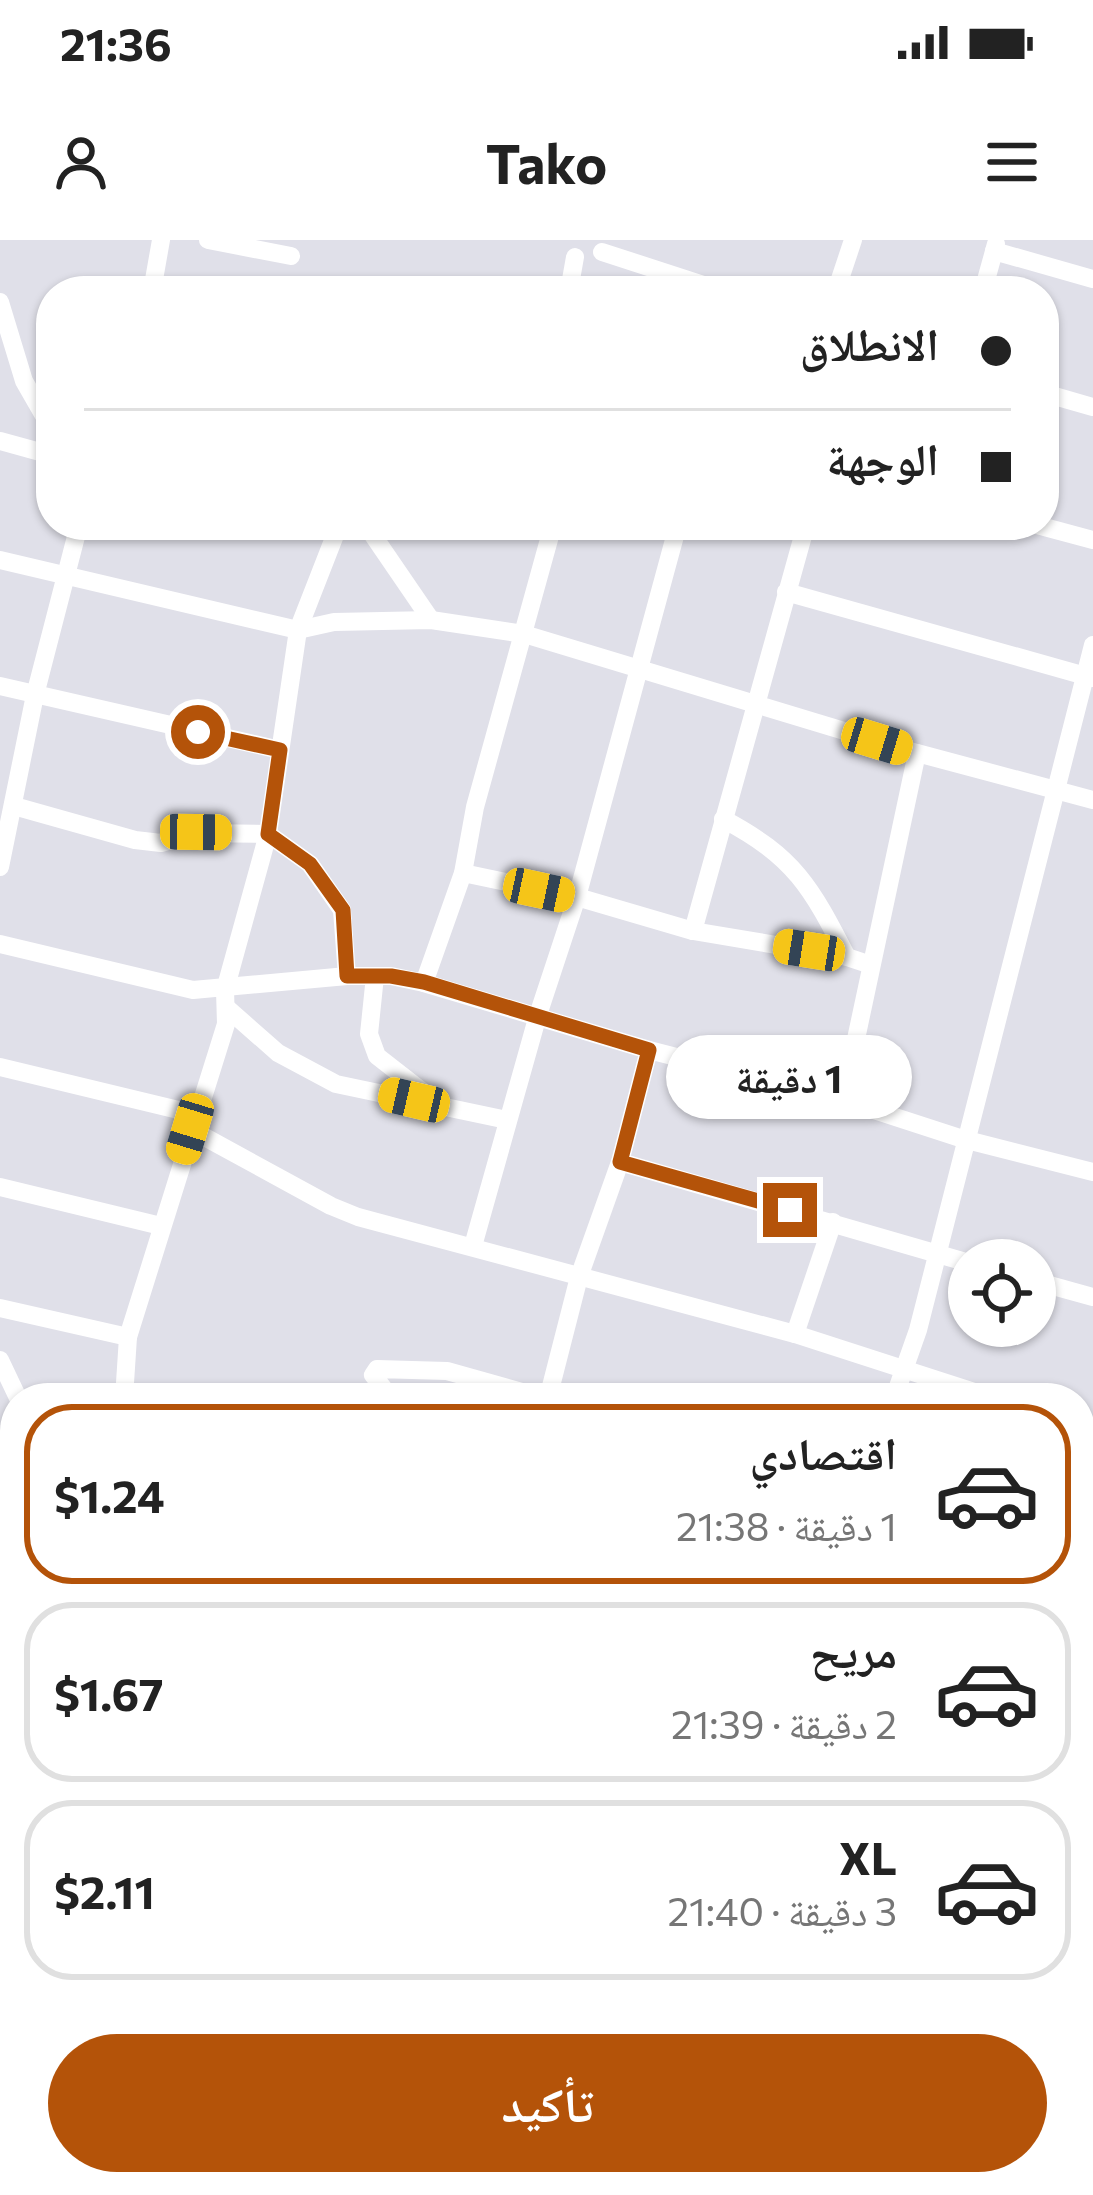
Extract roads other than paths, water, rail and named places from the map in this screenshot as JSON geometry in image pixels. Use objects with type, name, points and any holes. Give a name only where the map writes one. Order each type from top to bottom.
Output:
[{"type":"street","points":[[155,276],[161,240]]},
{"type":"street","points":[[208,240],[291,256]]},
{"type":"street","points":[[841,276],[853,240]]},
{"type":"street","points":[[987,276],[996,245],[1093,279]]},
{"type":"street","points":[[602,252],[676,276]]},
{"type":"street","points":[[572,276],[575,256]]},
{"type":"street","points":[[0,302],[36,401]]},
{"type":"street","points":[[1059,397],[1093,407]]},
{"type":"street","points":[[0,441],[36,451]]},
{"type":"street","points":[[1059,531],[1093,540]]},
{"type":"street","points":[[0,867],[35,695],[75,540]]},
{"type":"street","points":[[125,1383],[128,1337],[193,1122],[268,834],[298,630],[333,540]]},
{"type":"street","points":[[376,540],[431,620]]},
{"type":"street","points":[[424,982],[463,874],[475,807],[549,540]]},
{"type":"street","points":[[473,1246],[538,1015],[577,898],[674,540]]},
{"type":"street","points":[[693,931],[802,540]]},
{"type":"street","points":[[0,560],[298,630],[334,622],[431,620],[524,634],[917,753],[1093,800]]},
{"type":"street","points":[[786,592],[1089,677]]},
{"type":"street","points":[[900,1383],[1089,677],[1093,645]]},
{"type":"street","points":[[0,686],[280,750]]},
{"type":"street","points":[[843,1100],[917,753]]},
{"type":"street","points":[[14,806],[135,841],[161,843],[196,832],[268,834],[310,864],[343,910],[347,976]]},
{"type":"street","points":[[723,819],[759,838],[793,866],[816,896],[847,957]]},
{"type":"street","points":[[463,874],[577,898],[693,931],[871,965]]},
{"type":"street","points":[[0,944],[226,1000],[347,976],[424,982],[649,1050],[1093,1172]]},
{"type":"street","points":[[375,976],[371,1045],[376,1056],[440,1105]]},
{"type":"street","points":[[226,1000],[278,1053],[337,1084],[507,1120]]},
{"type":"street","points":[[550,1383],[579,1277],[620,1162],[649,1050]]},
{"type":"street","points":[[0,1067],[193,1122],[331,1206],[358,1217],[795,1334],[942,1383]]},
{"type":"street","points":[[620,1162],[948,1258]]},
{"type":"street","points":[[0,1187],[161,1226]]},
{"type":"street","points":[[795,1334],[833,1222]]},
{"type":"street","points":[[1056,1287],[1093,1297]]},
{"type":"street","points":[[0,1308],[128,1337]]},
{"type":"street","points":[[379,1383],[373,1375],[377,1369],[447,1371],[491,1383]]}]
